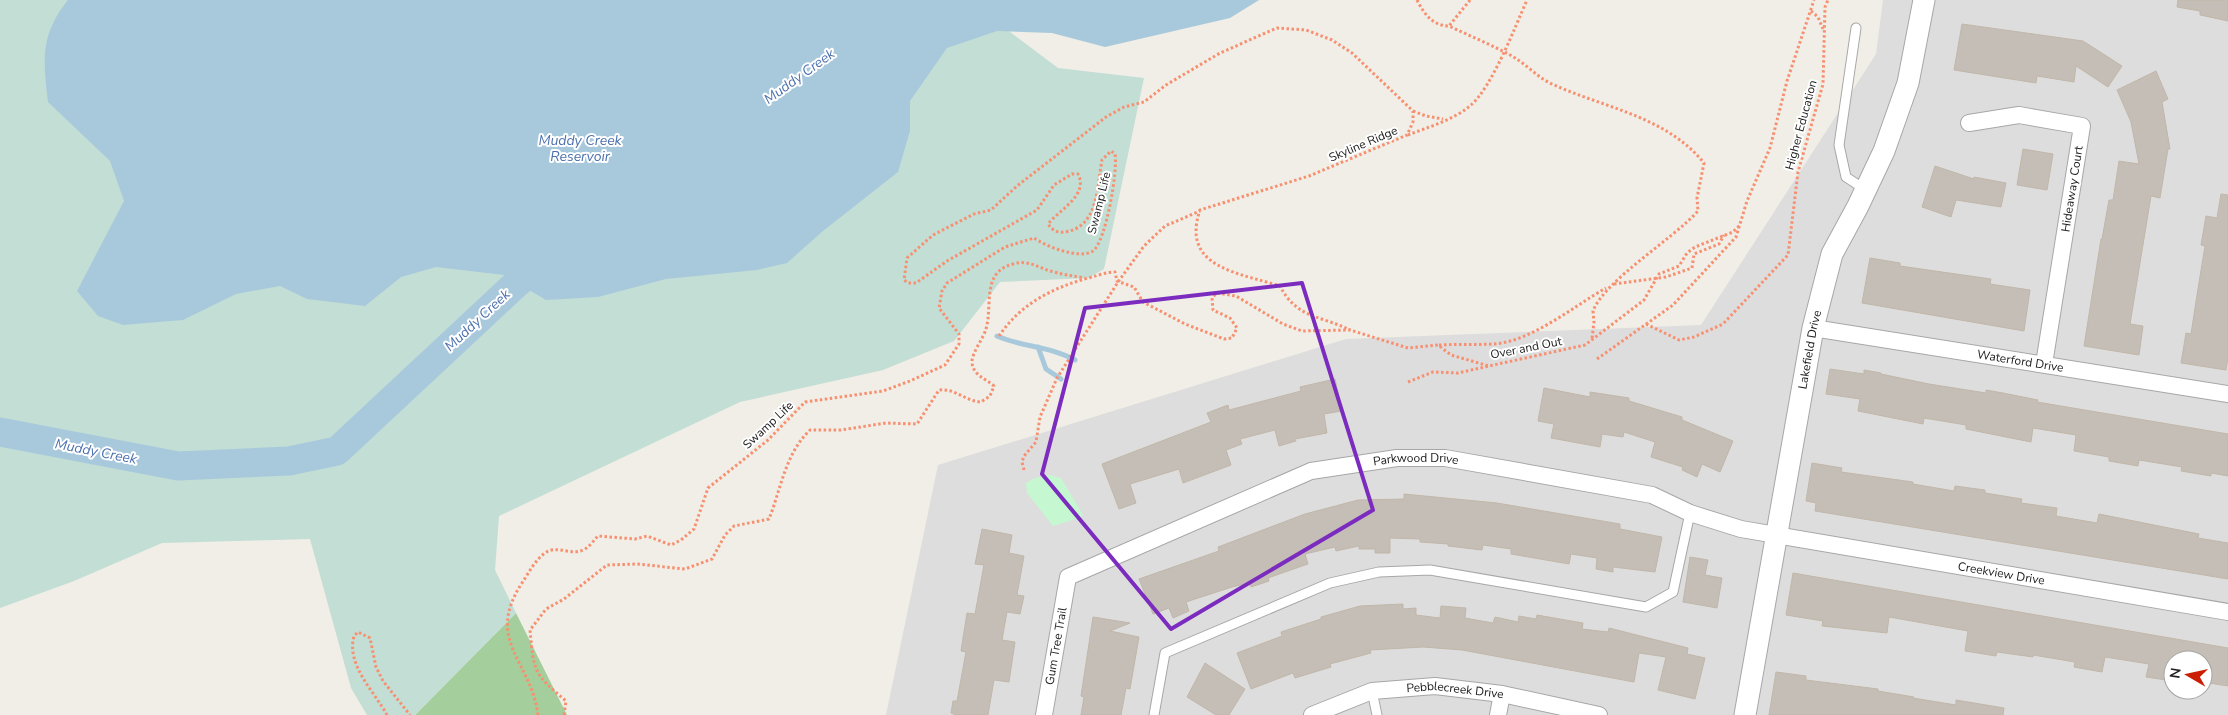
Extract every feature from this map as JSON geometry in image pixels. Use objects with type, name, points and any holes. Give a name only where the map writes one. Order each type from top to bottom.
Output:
[{"type":"street","name":"Lakefield Drive","points":[[1745,715],[1813,328],[1832,254],[1866,190],[1884,151],[1908,84],[1924,0]]},
{"type":"street","name":"Hideaway Court","points":[[1969,123],[2019,115],[2082,126],[2044,364]]},
{"type":"street","name":"Waterford Drive","points":[[1813,328],[2228,394]]},
{"type":"street","name":"Parkwood Drive","points":[[1068,577],[1311,472],[1397,458],[1445,458],[1642,493],[1652,495],[1690,513],[1741,529],[1776,533]]},
{"type":"street","name":"Creekview Drive","points":[[1776,533],[2228,612]]},
{"type":"street","name":"Gum Tree Trail","points":[[1044,715],[1068,577]]},
{"type":"street","name":"Pebblecreek Drive","points":[[1312,715],[1372,691],[1435,686],[1502,694],[1599,715]]},
{"type":"street","points":[[1498,715],[1502,694]]},
{"type":"lane","points":[[1856,28],[1839,146],[1846,177],[1866,190]]},
{"type":"lane","points":[[1154,715],[1165,653],[1330,584],[1379,572],[1430,570],[1646,607],[1673,592],[1690,513]]},
{"type":"lane","points":[[1372,691],[1377,715]]},
{"type":"path","points":[[1200,210],[1195,227],[1196,240],[1213,263],[1236,274],[1280,286],[1287,298],[1303,312],[1350,330],[1408,348],[1438,345],[1494,344],[1523,336],[1561,317],[1614,284],[1698,211],[1697,198],[1704,163],[1683,144],[1656,125],[1624,110],[1552,84],[1504,52],[1449,26],[1440,26],[1422,10],[1417,0]]},
{"type":"path","points":[[1449,26],[1470,0]]},
{"type":"path","points":[[1407,135],[1470,106],[1480,93],[1504,52],[1526,0]]},
{"type":"path","points":[[1597,359],[1672,305],[1731,243],[1740,226],[1747,200],[1770,148],[1787,81],[1814,0]]},
{"type":"path","name":"Higher Education","points":[[1646,324],[1679,340],[1694,337],[1723,324],[1788,255],[1798,172],[1822,84],[1825,56],[1825,7],[1828,0]]},
{"type":"path","points":[[1811,11],[1818,17],[1824,30]]},
{"type":"path","name":"Swamp Life","points":[[538,715],[529,684],[509,640],[506,613],[515,593],[545,552],[557,549],[569,553],[579,552],[586,549],[598,536],[635,539],[647,536],[671,545],[694,529],[708,488],[768,440],[805,402],[883,391],[945,365],[959,344],[959,334],[939,308],[942,291],[947,283],[1005,247],[1034,238],[1041,244],[1063,251],[1082,254],[1092,252],[1106,223],[1116,172],[1115,154],[1111,151],[1102,160],[1099,188],[1091,213],[1080,225],[1069,231],[1060,232],[1051,229],[1048,224],[1073,200],[1080,188],[1081,179],[1078,174],[1072,174],[1054,185],[1037,210],[946,261],[916,283],[908,284],[904,280],[907,258],[933,235],[974,214],[992,210],[1090,128],[1124,107],[1139,103],[1220,53],[1277,28],[1306,30],[1332,40],[1352,52],[1413,111]]},
{"type":"path","points":[[1413,111],[1426,116],[1445,119]]},
{"type":"path","name":"Skyline Ridge","points":[[1024,470],[1022,462],[1024,456],[1036,442],[1040,417],[1058,377],[1118,282],[1144,246],[1164,226],[1200,210],[1310,176],[1407,135],[1413,122],[1413,111]]},
{"type":"path","name":"Over and Out","points":[[1438,345],[1451,355],[1489,366],[1585,345],[1644,300],[1656,279],[1664,271],[1679,266],[1687,253],[1695,247],[1740,226]]},
{"type":"path","points":[[1614,284],[1679,274],[1692,268],[1694,254],[1719,244],[1724,235]]},
{"type":"path","points":[[564,715],[566,701],[543,682],[533,666],[530,630],[546,610],[564,599],[607,565],[637,564],[685,569],[712,559],[724,535],[734,526],[769,520],[781,481],[797,445],[810,430],[849,429],[886,423],[917,424],[939,390],[946,389],[973,402],[981,402],[990,396],[994,386],[976,373],[972,361],[986,328],[990,308],[988,289],[994,277],[1002,269],[1012,264],[1032,263],[1053,272],[1088,278]]},
{"type":"path","points":[[999,336],[1011,319],[1028,307],[1034,300],[1076,281],[1114,272],[1118,282],[1134,287],[1143,302],[1156,310],[1224,339],[1232,338],[1237,328],[1230,318],[1213,310],[1212,298],[1217,293],[1236,296],[1295,329],[1327,332],[1350,330]]},
{"type":"path","points":[[1592,339],[1594,322],[1592,311],[1607,288]]},
{"type":"path","points":[[1478,368],[1480,362]]},
{"type":"path","points":[[1408,382],[1433,372],[1458,372],[1489,366]]},
{"type":"path","points":[[387,715],[365,683],[351,651],[354,636],[358,632],[370,638],[376,667],[383,681],[410,715]]},
{"type":"highlighted area","points":[[1302,283],[1373,510],[1171,629],[1042,474],[1085,308]]},
{"type":"shaded area","points":[[0,0],[967,0],[1058,68],[1144,78],[1104,269],[1088,278],[1000,282],[954,341],[883,370],[740,402],[499,516],[495,570],[516,613],[415,715],[367,715],[351,688],[310,539],[162,543],[74,581],[0,608]]},
{"type":"shaded area","points":[[1883,0],[2228,0],[2228,715],[886,715],[938,465],[1346,339],[1701,325],[1876,54]]},
{"type":"green space","points":[[1050,475],[1061,478],[1083,515],[1079,518],[1053,526],[1027,493],[1026,483],[1035,478]]},
{"type":"green space","points":[[516,613],[567,715],[415,715]]},
{"type":"water","name":"Muddy Creek Reservoir","points":[[68,0],[1259,0],[1230,18],[1105,47],[1052,33],[997,31],[947,48],[910,101],[910,131],[898,172],[823,231],[787,263],[757,270],[666,279],[598,297],[546,300],[504,275],[436,267],[401,277],[365,306],[307,299],[280,286],[236,294],[183,320],[123,325],[98,316],[77,291],[124,201],[110,161],[48,102],[45,60],[48,37],[52,25]]},
{"type":"building","points":[[2178,0],[2228,0],[2228,21],[2200,15],[2200,11],[2177,7]]},
{"type":"building","points":[[1962,24],[2083,41],[2122,66],[2108,87],[2076,66],[2074,82],[2037,76],[2036,83],[1954,70]]},
{"type":"building","points":[[2156,71],[2168,99],[2162,102],[2170,149],[2168,149],[2160,198],[2151,196],[2130,324],[2143,326],[2139,355],[2084,346],[2101,239],[2109,200],[2113,200],[2119,161],[2139,164],[2131,122],[2117,90]]},
{"type":"building","points":[[2023,149],[2053,154],[2047,190],[2017,185]]},
{"type":"building","points":[[1935,166],[1974,179],[1974,177],[2006,183],[2001,207],[1956,200],[1951,217],[1922,207]]},
{"type":"building","points":[[2221,194],[2228,195],[2228,357],[2226,370],[2181,363],[2186,333],[2191,334],[2205,246],[2201,245],[2206,216],[2217,218]]},
{"type":"building","points":[[1870,258],[1900,263],[1900,266],[1991,279],[1990,284],[2030,290],[2024,331],[1862,303]]},
{"type":"building","points":[[1830,369],[1864,374],[1864,370],[1929,384],[1986,393],[1986,390],[2038,400],[2037,402],[2228,434],[2228,476],[2211,473],[2211,476],[2181,471],[2182,467],[2139,460],[2138,466],[2109,461],[2109,457],[2074,451],[2076,435],[2033,428],[2031,442],[1966,429],[1966,425],[1924,418],[1923,424],[1858,411],[1860,399],[1826,394]]},
{"type":"building","points":[[1335,379],[1342,411],[1324,414],[1327,433],[1295,439],[1296,441],[1279,446],[1275,430],[1240,439],[1242,444],[1226,450],[1231,465],[1183,483],[1179,469],[1130,484],[1136,503],[1119,509],[1102,464],[1211,422],[1207,413],[1228,405],[1229,410],[1301,391],[1300,387]]},
{"type":"building","points":[[1544,388],[1590,397],[1590,392],[1629,398],[1629,401],[1682,417],[1682,420],[1733,441],[1720,472],[1702,464],[1697,477],[1682,470],[1683,467],[1651,457],[1655,442],[1624,432],[1623,437],[1602,434],[1600,447],[1551,438],[1554,424],[1538,421]]},
{"type":"building","points":[[1812,463],[1842,468],[1841,472],[1913,482],[1913,484],[1954,491],[1955,486],[1985,490],[1985,493],[2022,499],[2021,503],[2057,508],[2056,516],[2097,523],[2099,514],[2199,534],[2198,538],[2228,543],[2228,579],[1815,511],[1816,503],[1806,501]]},
{"type":"building","points":[[1404,494],[1497,503],[1620,524],[1620,529],[1662,537],[1655,572],[1613,567],[1613,572],[1596,569],[1597,558],[1571,554],[1569,564],[1511,554],[1511,549],[1483,545],[1482,550],[1448,546],[1448,544],[1420,542],[1420,539],[1390,538],[1390,553],[1375,553],[1375,549],[1359,549],[1359,546],[1336,551],[1335,547],[1305,554],[1308,564],[1268,578],[1269,581],[1251,587],[1249,583],[1186,602],[1189,611],[1173,618],[1169,608],[1153,614],[1139,579],[1219,551],[1218,547],[1305,514],[1358,500],[1404,499]]},
{"type":"building","points":[[982,529],[1012,535],[1009,553],[1024,556],[1017,595],[1024,596],[1020,614],[1007,612],[1002,640],[1015,642],[1009,682],[994,680],[988,715],[956,715],[951,713],[953,701],[957,701],[966,652],[961,651],[967,613],[975,614],[984,565],[975,564]]},
{"type":"building","points":[[1690,557],[1708,560],[1705,575],[1722,578],[1717,608],[1683,602]]},
{"type":"building","points":[[1793,573],[2228,648],[2228,686],[2213,684],[2213,650],[2163,650],[2163,680],[2146,677],[2149,664],[2105,657],[2102,672],[2074,667],[2075,662],[2033,655],[2033,657],[1997,652],[1996,656],[1965,651],[1968,631],[1889,617],[1887,633],[1822,626],[1823,621],[1786,615]]},
{"type":"building","points":[[1403,604],[1403,609],[1416,608],[1416,615],[1440,618],[1441,606],[1466,608],[1465,618],[1493,623],[1495,617],[1518,622],[1519,616],[1536,619],[1537,615],[1583,623],[1582,629],[1608,632],[1609,628],[1688,648],[1687,654],[1705,658],[1695,699],[1658,690],[1666,657],[1639,653],[1634,682],[1462,650],[1423,647],[1370,650],[1371,653],[1330,664],[1331,667],[1295,678],[1293,673],[1251,689],[1237,653],[1282,636],[1281,632],[1321,619],[1321,617],[1360,606]]},
{"type":"building","points":[[1093,617],[1130,623],[1110,631],[1139,637],[1130,689],[1126,688],[1121,715],[1081,715],[1084,697],[1081,696]]},
{"type":"building","points":[[1205,663],[1245,689],[1229,715],[1216,715],[1187,697]]},
{"type":"building","points":[[1776,672],[1806,676],[1806,680],[1878,689],[1878,691],[1956,705],[1956,700],[2004,708],[2003,715],[1769,715]]},
{"type":"waterway","name":"Muddy Creek","points":[[0,432],[178,466],[289,461],[337,451],[517,283],[549,259]]},
{"type":"waterway","points":[[997,336],[1006,340],[1056,352],[1075,360]]},
{"type":"waterway","points":[[1038,347],[1046,369],[1061,379]]}]
